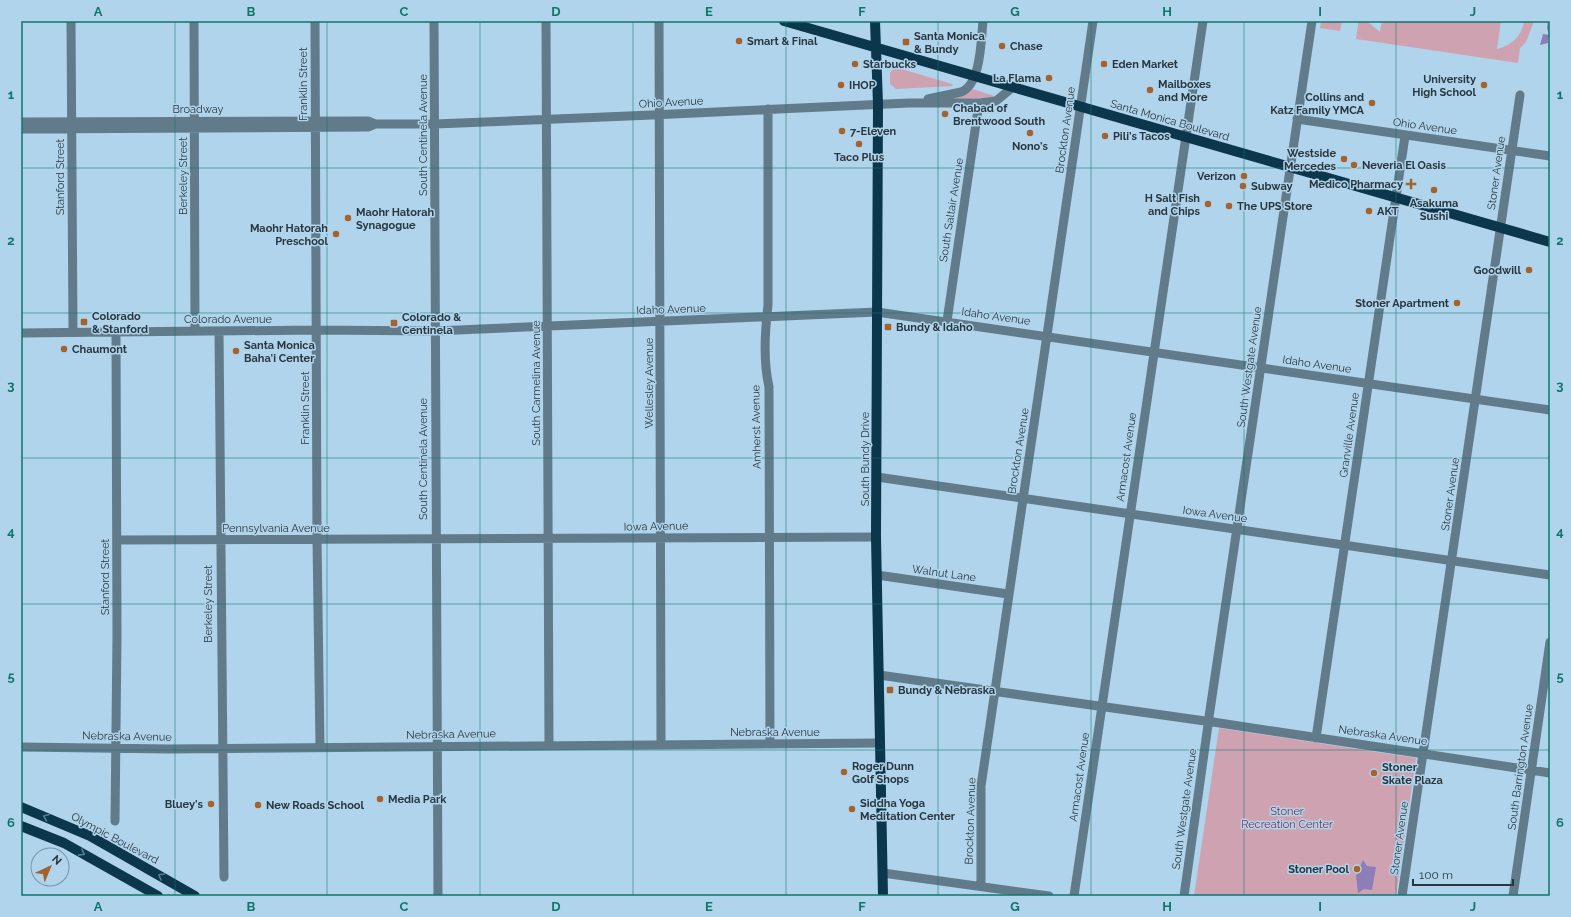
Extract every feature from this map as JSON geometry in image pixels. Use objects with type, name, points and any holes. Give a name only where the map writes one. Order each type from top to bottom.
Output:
[{"type":"main road","name":"Santa Monica Boulevard","points":[[784,21],[1550,242]]},
{"type":"main road","name":"South Bundy Drive","points":[[875,21],[878,104],[876,575],[883,896]]},
{"type":"main road","name":"Olympic Boulevard","points":[[21,807],[58,821],[90,836],[195,896]]},
{"type":"main road","points":[[21,826],[64,843],[158,896]]},
{"type":"street","name":"Stanford Street","points":[[71,21],[73,332]]},
{"type":"street","name":"Berkeley Street","points":[[194,21],[195,331]]},
{"type":"street","name":"Franklin Street","points":[[315,21],[317,540],[320,746]]},
{"type":"street","name":"South Centinela Avenue","points":[[434,21],[438,896]]},
{"type":"street","name":"South Carmelina Avenue","points":[[546,21],[549,745]]},
{"type":"street","name":"Wellesley Avenue","points":[[659,21],[661,744]]},
{"type":"street","points":[[975,76],[983,21]]},
{"type":"street","name":"Brockton Avenue","points":[[980,886],[981,786],[1093,21]]},
{"type":"street","name":"Armacost Avenue","points":[[1074,896],[1203,21]]},
{"type":"street","name":"South Westgate Avenue","points":[[1184,896],[1260,368],[1312,21]]},
{"type":"street","name":"Ohio Avenue","points":[[909,103],[966,90],[972,84],[975,76]]},
{"type":"street","name":"Ohio Avenue","points":[[435,124],[878,104],[979,103],[996,101],[1013,87]]},
{"type":"street","name":"Stoner Avenue","points":[[1402,896],[1520,95]]},
{"type":"street","name":"South Saltair Avenue","points":[[947,321],[979,103]]},
{"type":"street","name":"Amherst Avenue","points":[[768,109],[767,317],[765,335],[766,374],[769,387],[770,744]]},
{"type":"street","name":"Ohio Avenue","points":[[1297,119],[1550,156]]},
{"type":"street","name":"Broadway","points":[[21,122],[72,125],[316,124],[368,121],[375,124],[435,124]]},
{"type":"street","name":"Broadway","points":[[21,129],[72,125]]},
{"type":"street","name":"Granville Avenue","points":[[1316,738],[1405,136]]},
{"type":"street","name":"Idaho Avenue","points":[[435,332],[877,312],[1550,410]]},
{"type":"street","name":"Colorado Avenue","points":[[21,333],[316,330],[435,332]]},
{"type":"street","name":"Berkeley Street","points":[[218,331],[221,748],[224,877]]},
{"type":"street","name":"Stanford Street","points":[[115,821],[117,540],[116,332]]},
{"type":"street","name":"Iowa Avenue","points":[[877,477],[1550,575]]},
{"type":"street","name":"Iowa Avenue","points":[[436,539],[876,537]]},
{"type":"street","name":"Pennsylvania Avenue","points":[[117,540],[436,539]]},
{"type":"street","name":"Walnut Lane","points":[[876,575],[1008,594]]},
{"type":"street","name":"South Barrington Avenue","points":[[1513,896],[1550,642]]},
{"type":"street","name":"Nebraska Avenue","points":[[879,675],[1209,721],[1550,773]]},
{"type":"street","name":"Nebraska Avenue","points":[[21,747],[437,747],[880,743]]},
{"type":"street","points":[[883,873],[1049,896]]},
{"type":"green space","points":[[1321,21],[1342,21],[1340,31],[1320,28]]},
{"type":"green space","points":[[1357,21],[1367,21],[1380,32],[1382,21],[1501,21],[1497,49],[1502,48],[1515,40],[1521,31],[1524,21],[1533,21],[1533,24],[1526,42],[1520,48],[1518,63],[1356,39]]},
{"type":"green space","points":[[895,67],[952,84],[953,86],[896,89],[890,84],[890,73]]},
{"type":"green space","points":[[973,89],[997,97],[941,100],[967,93]]},
{"type":"green space","name":"Stoner Recreation Center","points":[[1219,728],[1416,758],[1396,896],[1194,896]]},
{"type":"shaded area","points":[[1548,21],[1550,21],[1550,38],[1548,38],[1548,43],[1540,45],[1543,34],[1549,35],[1547,28]]},
{"type":"shaded area","points":[[1363,860],[1367,866],[1376,867],[1372,890],[1364,889],[1358,893],[1356,876]]},
{"type":"place","name":"Smart & Final","points":[[739,41]]},
{"type":"place","name":"Santa Monica & Bundy","points":[[906,42]]},
{"type":"place","name":"Chase","points":[[1002,46]]},
{"type":"place","name":"Starbucks","points":[[855,64]]},
{"type":"place","name":"Eden Market","points":[[1104,64]]},
{"type":"place","name":"La Flama","points":[[1049,78]]},
{"type":"place","name":"IHOP","points":[[841,85]]},
{"type":"place","name":"University High School","points":[[1484,85]]},
{"type":"place","name":"Mailboxes and More","points":[[1150,90]]},
{"type":"place","name":"Collins and Katz Family YMCA","points":[[1372,103]]},
{"type":"place","name":"Chabad of Brentwood South","points":[[945,114]]},
{"type":"place","name":"7-Eleven","points":[[842,131]]},
{"type":"place","name":"Nono's","points":[[1030,133]]},
{"type":"place","name":"Pili's Tacos","points":[[1105,136]]},
{"type":"place","name":"Taco Plus","points":[[859,144]]},
{"type":"place","name":"Westside Mercedes","points":[[1344,159]]},
{"type":"place","name":"Neveria El Oasis","points":[[1354,165]]},
{"type":"place","name":"Verizon","points":[[1244,176]]},
{"type":"place","name":"Medico Pharmacy","points":[[1411,184]]},
{"type":"place","name":"Subway","points":[[1243,186]]},
{"type":"place","name":"Asakuma Sushi","points":[[1434,190]]},
{"type":"place","name":"H Salt Fish and Chips","points":[[1208,204]]},
{"type":"place","name":"The UPS Store","points":[[1229,206]]},
{"type":"place","name":"AKT","points":[[1369,211]]},
{"type":"place","name":"Maohr Hatorah Synagogue","points":[[348,218]]},
{"type":"place","name":"Maohr Hatorah Preschool","points":[[336,234]]},
{"type":"place","name":"Goodwill","points":[[1529,270]]},
{"type":"place","name":"Stoner Apartment","points":[[1457,303]]},
{"type":"place","name":"Colorado & Stanford","points":[[84,322]]},
{"type":"place","name":"Colorado & Centinela","points":[[394,323]]},
{"type":"place","name":"Bundy & Idaho","points":[[888,327]]},
{"type":"place","name":"Chaumont","points":[[64,349]]},
{"type":"place","name":"Santa Monica Baha'i Center","points":[[236,351]]},
{"type":"place","name":"Bundy & Nebraska","points":[[890,690]]},
{"type":"place","name":"Roger Dunn Golf Shops","points":[[844,772]]},
{"type":"place","name":"Stoner Skate Plaza","points":[[1374,773]]},
{"type":"place","name":"Media Park","points":[[380,799]]},
{"type":"place","name":"Bluey's","points":[[211,804]]},
{"type":"place","name":"New Roads School","points":[[258,805]]},
{"type":"place","name":"Siddha Yoga Meditation Center","points":[[852,809]]},
{"type":"place","name":"Stoner Pool","points":[[1357,869]]}]
